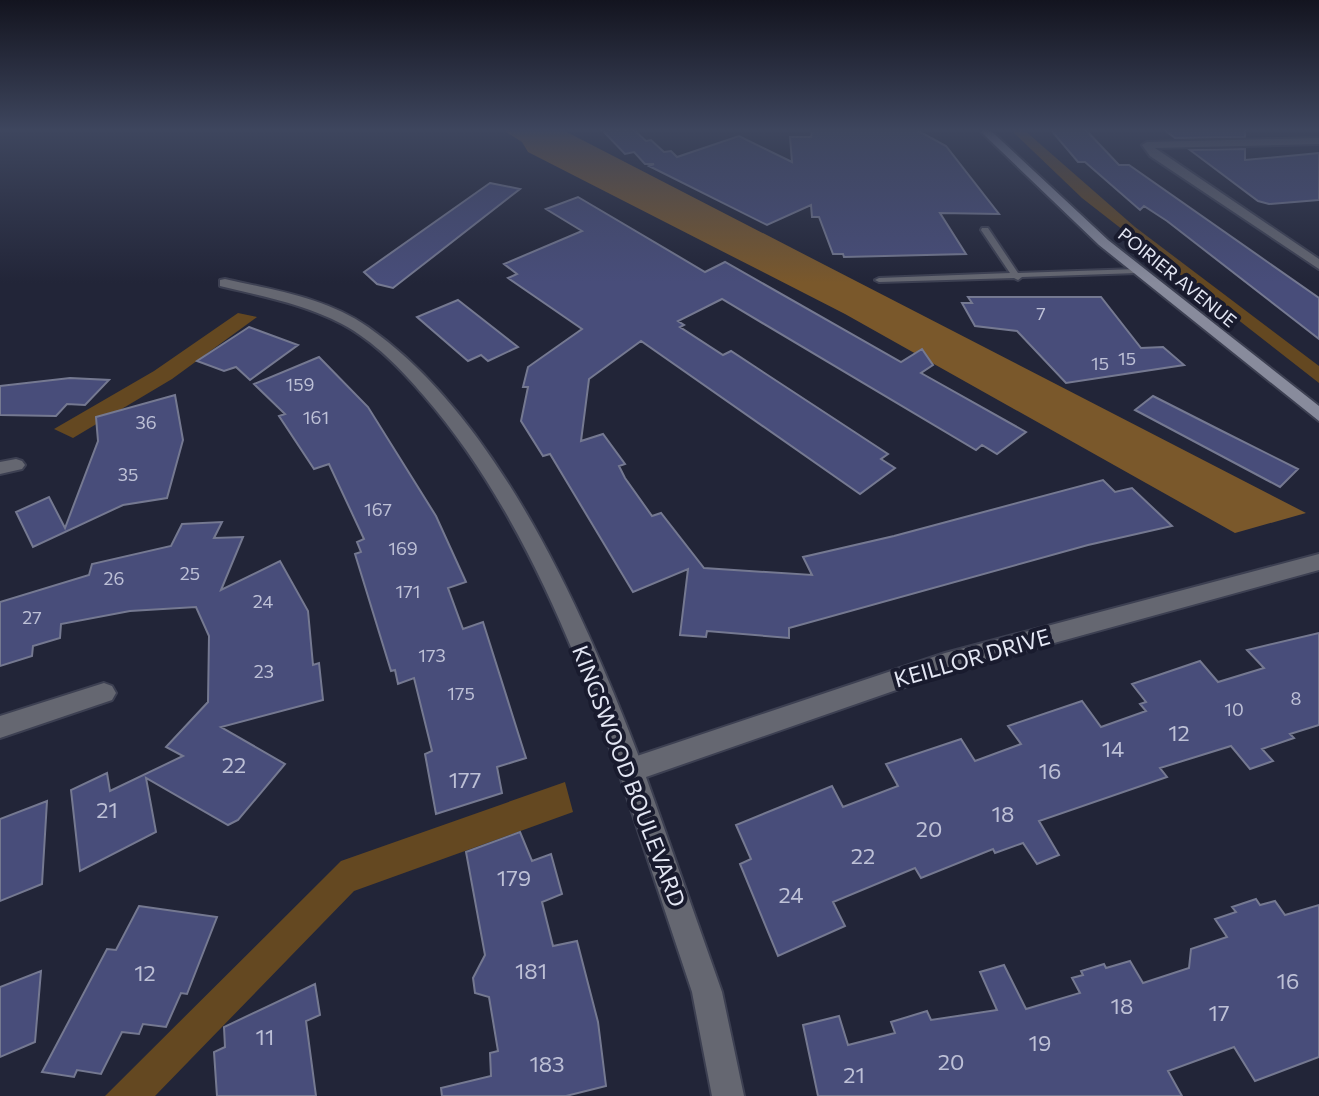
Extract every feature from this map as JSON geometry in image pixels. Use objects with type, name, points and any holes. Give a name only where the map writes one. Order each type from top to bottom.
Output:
[{"type":"main road","name":"POIRIER AVENUE","points":[[1036,180],[1137,271],[1319,415]]},
{"type":"street","points":[[1193,180],[1319,265]]},
{"type":"street","name":"KINGSWOOD BOULEVARD","points":[[225,283],[307,306],[360,328],[394,353],[439,402],[526,531],[564,609],[631,770],[707,992],[728,1096]]},
{"type":"street","name":"KEILLOR DRIVE","points":[[631,770],[945,663],[1319,562]]},
{"type":"street","points":[[0,727],[104,693]]},
{"type":"lane","points":[[985,230],[1018,278]]},
{"type":"lane","points":[[879,280],[1018,278],[1137,271]]},
{"type":"shaded area","points":[[583,180],[660,180],[1306,513],[1235,533],[845,314]]},
{"type":"shaded area","points":[[1063,180],[1081,180],[1135,227],[1319,366],[1319,383],[1082,198]]},
{"type":"shaded area","points":[[238,313],[257,317],[172,379],[73,438],[54,429],[154,371]]},
{"type":"shaded area","points":[[565,782],[573,812],[354,891],[155,1096],[105,1096],[341,861]]},
{"type":"building","points":[[677,180],[973,180],[999,214],[940,213],[966,254],[844,257],[843,254],[833,254],[819,217],[812,217],[811,205],[767,225]]},
{"type":"building","points":[[1106,180],[1151,180],[1319,298],[1319,339],[1167,221],[1144,206],[1140,210]]},
{"type":"building","points":[[1230,180],[1319,180],[1319,200],[1269,204],[1258,201]]},
{"type":"building","points":[[490,183],[520,189],[393,288],[377,284],[364,272]]},
{"type":"building","points":[[578,197],[705,272],[725,262],[901,362],[922,349],[933,365],[921,373],[1026,432],[997,454],[982,445],[976,450],[722,299],[678,321],[684,325],[680,327],[723,355],[731,351],[888,454],[881,459],[895,468],[860,494],[641,341],[589,379],[581,441],[603,434],[625,464],[619,466],[625,478],[652,516],[661,513],[704,568],[812,575],[803,557],[1103,480],[1115,492],[1132,488],[1172,526],[1088,545],[789,628],[789,638],[707,631],[706,637],[680,635],[688,569],[633,592],[550,454],[543,456],[521,421],[528,387],[523,387],[528,367],[582,329],[508,278],[517,274],[504,264],[582,231],[546,209]]},
{"type":"building","points":[[968,297],[1101,297],[1141,348],[1163,347],[1184,365],[1066,383],[1017,331],[975,326],[962,303],[972,303]]},
{"type":"building","points":[[458,300],[518,347],[488,361],[481,355],[468,361],[417,317]]},
{"type":"building","points":[[249,327],[298,345],[250,380],[236,367],[224,371],[197,361]]},
{"type":"building","points":[[319,357],[368,407],[436,516],[466,582],[448,588],[463,629],[483,622],[526,758],[497,767],[502,793],[436,814],[425,754],[432,751],[414,678],[398,684],[395,670],[391,671],[355,554],[361,552],[357,542],[364,539],[329,464],[314,469],[279,416],[285,414],[254,384]]},
{"type":"building","points":[[70,378],[109,380],[85,405],[67,404],[56,416],[0,415],[0,386]]},
{"type":"building","points":[[175,395],[183,440],[167,498],[123,505],[33,547],[16,512],[49,497],[65,528],[98,441],[96,417]]},
{"type":"building","points":[[1153,396],[1298,469],[1280,487],[1135,410]]},
{"type":"building","points":[[222,522],[214,538],[243,537],[221,590],[280,561],[308,611],[313,665],[319,663],[323,700],[221,727],[285,764],[238,820],[228,825],[146,778],[156,832],[80,871],[71,790],[107,773],[110,791],[183,756],[166,747],[208,702],[209,636],[196,607],[130,611],[61,624],[60,638],[33,646],[32,656],[0,666],[0,602],[89,575],[92,564],[171,546],[182,524]]},
{"type":"building","points":[[1319,633],[1319,725],[1290,734],[1294,738],[1262,749],[1273,761],[1250,769],[1231,746],[1160,768],[1167,777],[1039,821],[1059,855],[1037,864],[1023,843],[995,853],[993,849],[921,878],[915,868],[833,902],[845,926],[778,956],[740,864],[751,859],[736,825],[832,786],[843,807],[898,786],[886,764],[961,739],[975,761],[1021,744],[1008,726],[1082,701],[1101,727],[1146,711],[1140,704],[1146,702],[1132,684],[1200,661],[1218,682],[1264,668],[1247,650]]},
{"type":"building","points":[[47,801],[42,884],[0,901],[0,819]]},
{"type":"building","points":[[520,832],[532,861],[551,854],[562,894],[542,902],[553,946],[577,941],[598,1022],[606,1086],[566,1096],[442,1096],[441,1088],[491,1076],[490,1053],[498,1051],[489,997],[475,993],[473,978],[485,955],[466,852]]},
{"type":"building","points":[[1256,899],[1260,905],[1275,901],[1285,915],[1319,905],[1319,1057],[1255,1081],[1234,1047],[1168,1071],[1182,1096],[818,1096],[803,1025],[839,1016],[848,1045],[895,1033],[891,1022],[927,1011],[931,1020],[997,1010],[980,972],[1004,965],[1026,1009],[1080,993],[1072,978],[1083,975],[1081,971],[1104,964],[1106,968],[1130,961],[1143,983],[1189,968],[1191,949],[1227,937],[1215,919],[1236,912],[1232,907]]},
{"type":"building","points":[[139,906],[217,917],[187,994],[181,993],[166,1027],[143,1024],[139,1034],[122,1032],[101,1074],[77,1070],[74,1077],[42,1072],[107,949],[116,950]]},
{"type":"building","points":[[41,971],[35,1042],[0,1057],[0,987]]},
{"type":"building","points":[[315,984],[320,1015],[306,1021],[316,1096],[217,1096],[214,1052],[225,1047],[224,1027]]}]
